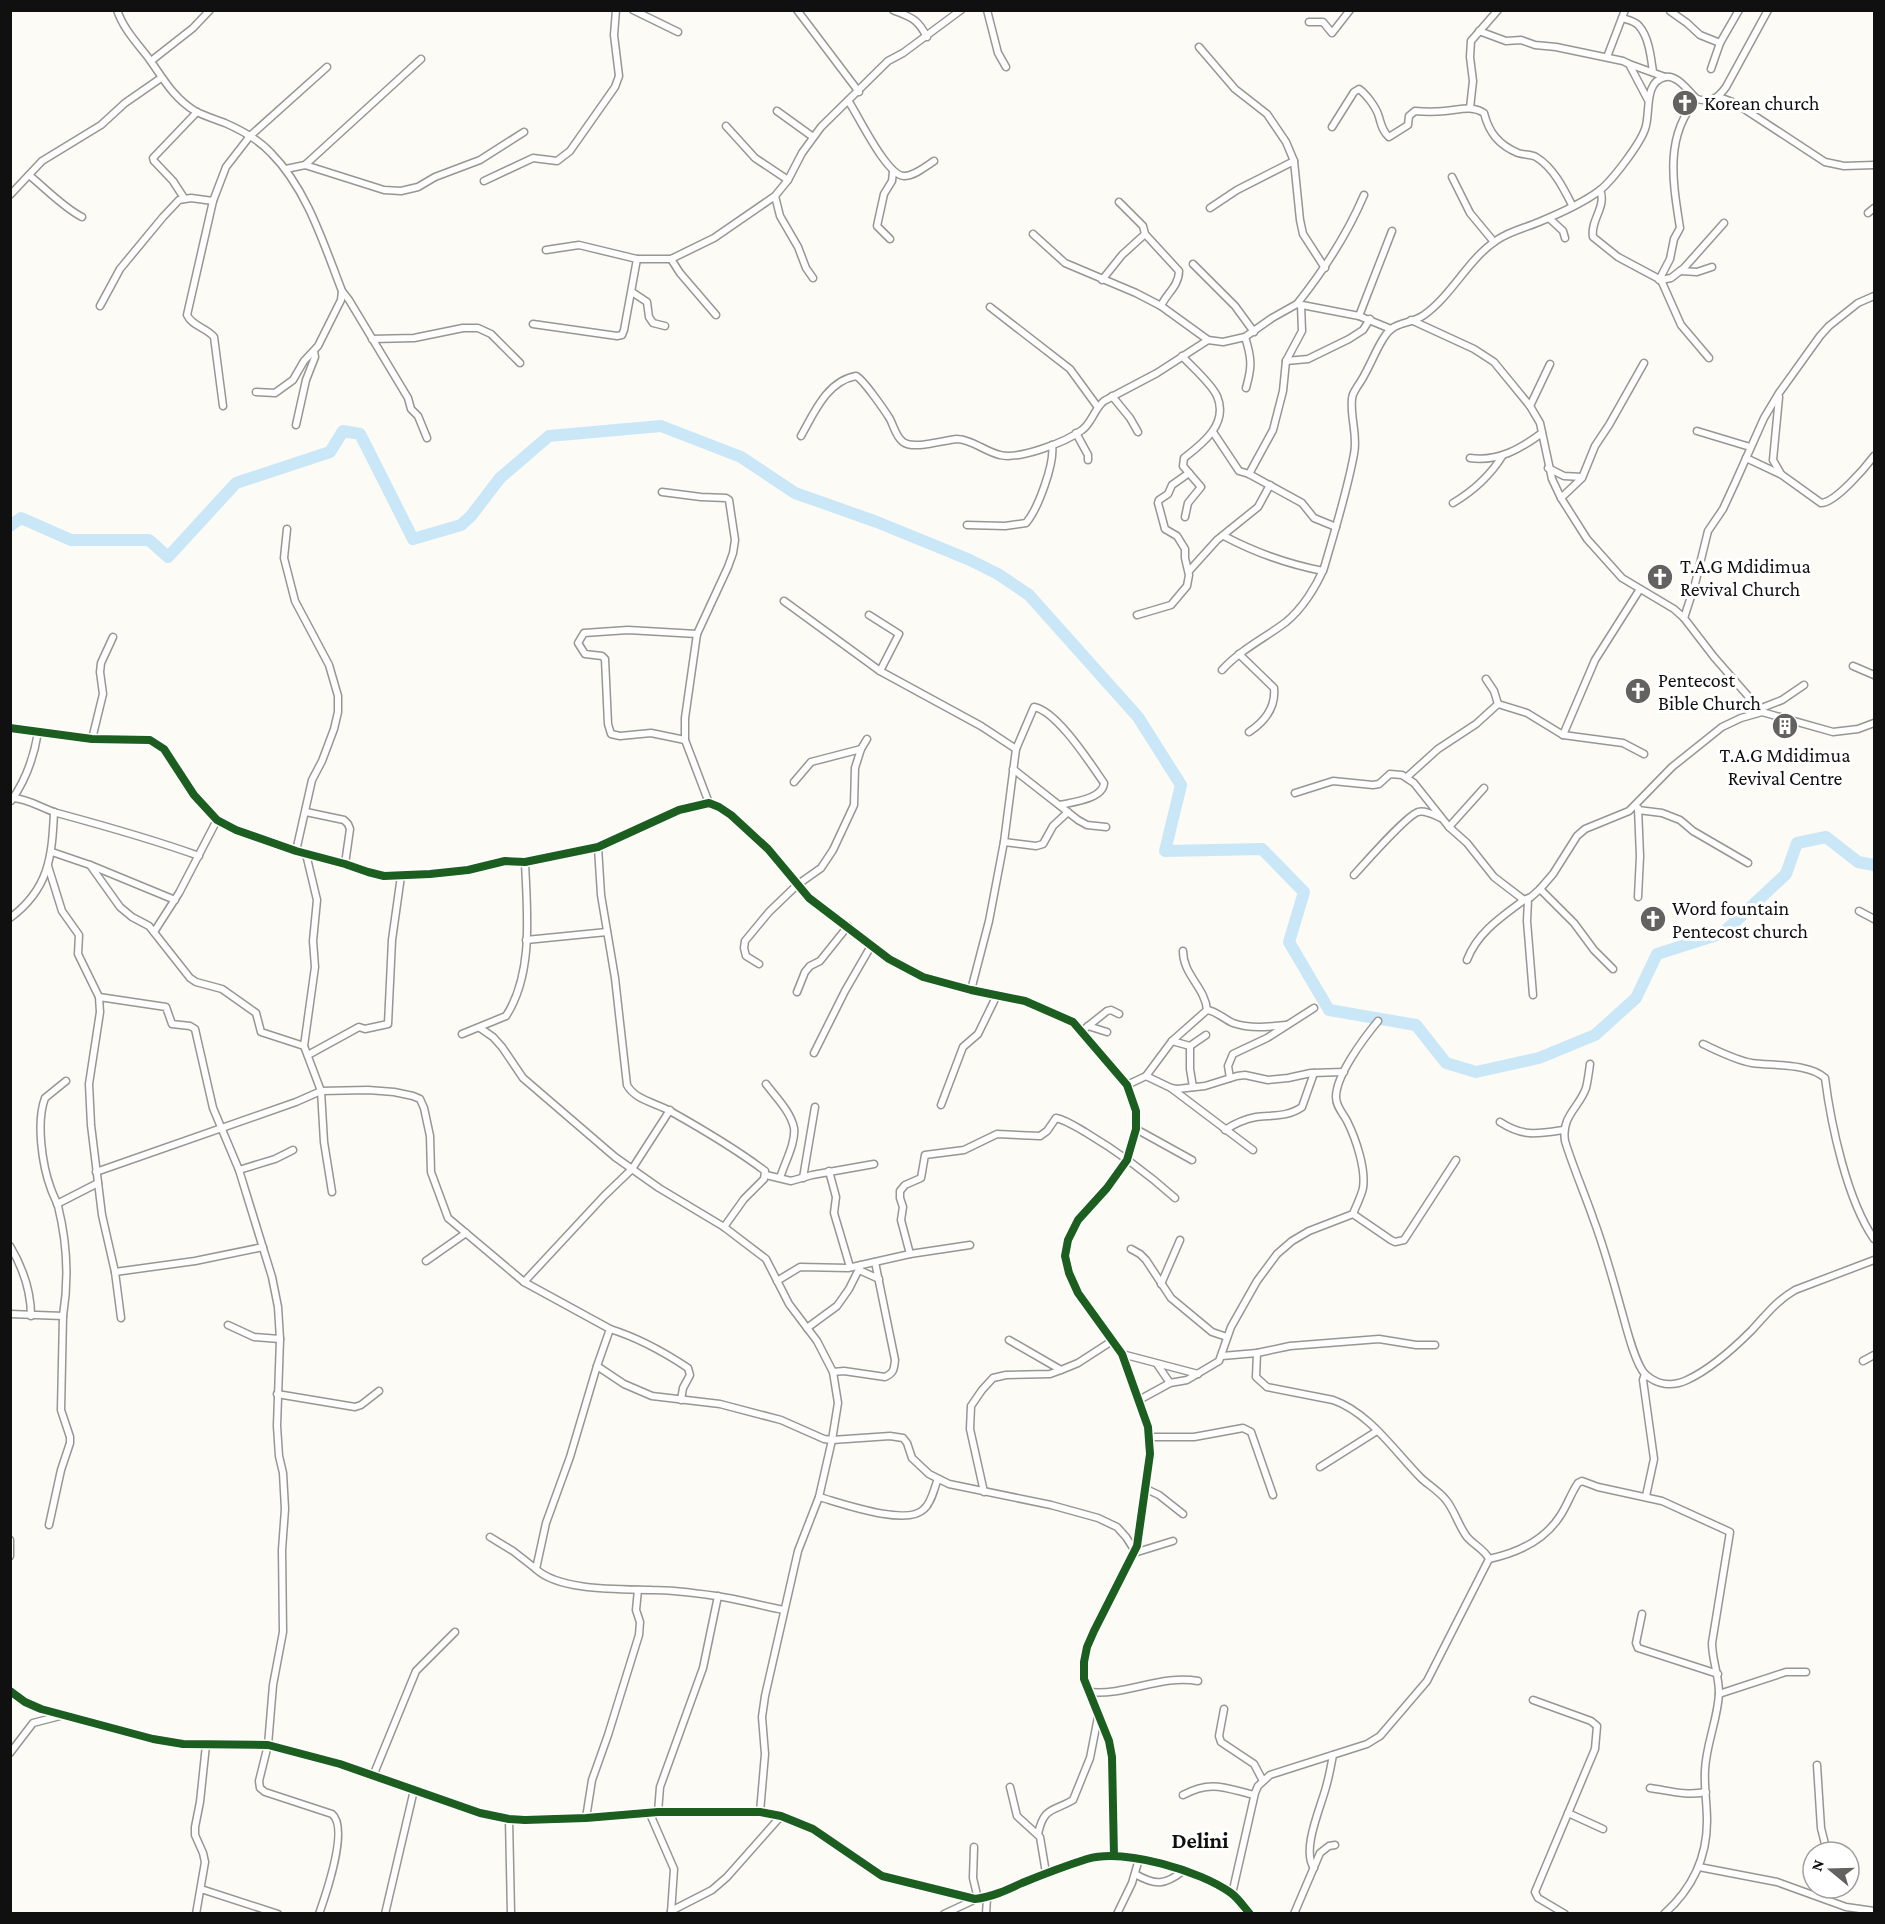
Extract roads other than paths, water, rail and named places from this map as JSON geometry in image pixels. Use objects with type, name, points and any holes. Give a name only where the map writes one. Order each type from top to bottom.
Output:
[{"type":"street","points":[[117,10],[122,23],[161,78],[182,102],[197,112],[226,123],[250,136],[265,147],[286,169],[316,225],[342,291],[350,300],[408,398],[411,409],[418,416],[427,438]]},
{"type":"street","points":[[151,61],[193,28],[210,10]]},
{"type":"street","points":[[484,181],[533,158],[557,161],[570,151],[615,87],[619,76],[614,35],[616,10]]},
{"type":"street","points":[[633,10],[678,32]]},
{"type":"street","points":[[797,10],[859,92]]},
{"type":"street","points":[[893,10],[914,19],[927,37]]},
{"type":"street","points":[[546,250],[579,245],[637,259],[671,259],[714,238],[775,196],[788,180],[813,137],[888,61],[927,37],[961,10]]},
{"type":"street","points":[[987,10],[998,53],[1006,68]]},
{"type":"street","points":[[1309,22],[1323,22],[1332,33],[1350,10]]},
{"type":"street","points":[[1470,108],[1473,81],[1471,42],[1498,10]]},
{"type":"street","points":[[1607,57],[1625,10]]},
{"type":"street","points":[[1711,69],[1720,43],[1739,10]]},
{"type":"street","points":[[1479,31],[1506,41],[1521,40],[1535,45],[1556,46],[1607,57],[1674,78],[1697,99],[1709,102],[1719,97],[1726,87],[1768,10]]},
{"type":"street","points":[[1670,11],[1700,35],[1720,43]]},
{"type":"street","points":[[1622,18],[1634,22],[1642,31],[1651,55],[1653,72]]},
{"type":"street","points":[[1199,47],[1235,89],[1267,114],[1286,142],[1294,161],[1300,219],[1304,234],[1325,268]]},
{"type":"street","points":[[305,165],[421,59]]},
{"type":"street","points":[[1629,64],[1648,100]]},
{"type":"street","points":[[223,406],[214,337],[190,321],[187,315],[213,201],[226,167],[250,136],[327,67]]},
{"type":"street","points":[[1222,670],[1239,654],[1292,616],[1317,584],[1336,527],[1355,449],[1352,396],[1391,328],[1422,316],[1494,242],[1510,232],[1549,218],[1600,190],[1629,155],[1644,132],[1648,120],[1648,100],[1654,85],[1665,77]]},
{"type":"street","points":[[10,195],[42,161],[101,125],[125,103],[161,78]]},
{"type":"street","points":[[1332,127],[1354,92],[1359,89],[1364,92],[1378,113],[1385,134],[1389,136],[1408,125],[1409,116],[1415,111],[1470,108],[1484,113],[1487,126],[1497,141],[1518,153],[1536,157],[1544,164],[1564,190],[1572,205]]},
{"type":"street","points":[[1719,97],[1735,103],[1825,162],[1844,166],[1875,165]]},
{"type":"street","points":[[1660,280],[1680,228],[1675,205],[1674,143],[1684,116],[1697,99]]},
{"type":"street","points":[[849,102],[892,172],[902,176],[910,175],[934,161]]},
{"type":"street","points":[[777,111],[813,137]]},
{"type":"street","points":[[184,198],[173,180],[153,158],[197,112]]},
{"type":"street","points":[[726,126],[755,158],[788,180]]},
{"type":"street","points":[[286,169],[305,165],[384,190],[401,191],[418,187],[435,177],[480,160],[524,132]]},
{"type":"street","points":[[1210,208],[1237,190],[1294,161]]},
{"type":"street","points":[[890,239],[877,226],[884,194],[892,181],[892,172]]},
{"type":"street","points":[[29,175],[70,211],[82,217]]},
{"type":"street","points":[[1452,177],[1470,213],[1494,242]]},
{"type":"street","points":[[1600,190],[1603,201],[1593,226],[1593,237],[1618,257],[1660,280],[1681,325],[1709,358]]},
{"type":"street","points":[[1033,234],[1065,263],[1161,306],[1208,340],[1223,342],[1245,338],[1272,318],[1299,305],[1325,268],[1356,215],[1364,195]]},
{"type":"street","points":[[775,196],[780,216],[813,278]]},
{"type":"street","points":[[100,306],[120,269],[163,217],[184,198],[213,201]]},
{"type":"street","points":[[1119,202],[1143,226],[1145,234],[1179,271],[1179,278],[1161,306]]},
{"type":"street","points":[[1868,213],[1875,208]]},
{"type":"street","points":[[1549,218],[1563,231],[1565,238]]},
{"type":"street","points":[[1660,280],[1671,278],[1680,271],[1724,224]]},
{"type":"street","points":[[1359,316],[1392,231]]},
{"type":"street","points":[[1102,280],[1122,255],[1145,234]]},
{"type":"street","points":[[533,324],[622,335],[637,259]]},
{"type":"street","points":[[671,259],[716,315]]},
{"type":"street","points":[[1193,264],[1235,306],[1254,332]]},
{"type":"street","points":[[1680,271],[1697,272],[1712,267]]},
{"type":"street","points":[[256,392],[275,393],[296,377],[306,358],[314,351],[341,300],[342,291]]},
{"type":"street","points":[[632,292],[647,302],[649,317],[653,323],[664,326]]},
{"type":"street","points":[[1684,618],[1695,585],[1708,531],[1723,509],[1750,447],[1779,393],[1829,326],[1858,303],[1875,296]]},
{"type":"street","points":[[1299,305],[1359,316],[1391,328]]},
{"type":"street","points":[[1250,474],[1273,430],[1283,391],[1286,361],[1302,331],[1299,305]]},
{"type":"street","points":[[990,307],[1070,369],[1097,406]]},
{"type":"street","points":[[1286,361],[1308,359],[1350,339],[1363,330],[1370,319]]},
{"type":"street","points":[[1411,320],[1494,362],[1530,406],[1540,423],[1548,468],[1561,498],[1583,533],[1622,578],[1674,609],[1684,618],[1760,710],[1833,732],[1858,729],[1875,723]]},
{"type":"street","points":[[372,339],[414,338],[463,328],[478,328],[485,330],[498,340],[520,363]]},
{"type":"street","points":[[1245,338],[1252,361],[1246,388]]},
{"type":"street","points":[[801,436],[821,399],[842,383],[856,376],[865,382],[887,413],[897,436],[908,445],[928,445],[960,439],[990,452],[1011,457],[1020,456],[1052,445],[1083,430],[1097,406],[1157,373],[1208,340]]},
{"type":"street","points":[[296,425],[306,380],[315,357],[314,351]]},
{"type":"street","points":[[1182,356],[1217,395],[1219,412],[1208,440],[1184,458],[1183,466],[1200,487],[1188,502],[1185,517]]},
{"type":"street","points":[[1561,498],[1582,477],[1595,446],[1644,363]]},
{"type":"street","points":[[1530,406],[1550,364]]},
{"type":"street","points":[[1779,393],[1773,460],[1782,476]]},
{"type":"street","points":[[1112,396],[1138,432]]},
{"type":"street","points":[[1697,431],[1750,447]]},
{"type":"street","points":[[1213,432],[1239,471],[1250,474],[1302,503],[1314,518],[1336,527]]},
{"type":"street","points":[[1076,433],[1088,455],[1088,460]]},
{"type":"street","points":[[1470,458],[1488,459],[1503,455],[1519,449],[1542,433]]},
{"type":"street","points":[[967,525],[1005,526],[1026,523],[1042,490],[1052,458],[1052,445]]},
{"type":"street","points":[[1454,503],[1477,487],[1503,455]]},
{"type":"street","points":[[1746,458],[1799,486],[1817,501],[1826,503],[1840,493],[1875,456]]},
{"type":"street","points":[[1548,468],[1564,476],[1582,477]]},
{"type":"street","points":[[1137,615],[1171,604],[1179,598],[1187,586],[1189,571],[1185,549],[1177,536],[1165,529],[1158,503],[1168,494],[1172,485],[1189,473]]},
{"type":"street","points":[[1189,571],[1217,540],[1258,507],[1270,485]]},
{"type":"street","points":[[662,492],[700,497],[722,497],[729,501],[735,540],[728,567],[697,634],[685,718],[685,740],[709,803]]},
{"type":"street","points":[[287,530],[284,558],[296,601],[329,665],[338,696],[338,712],[334,729],[312,780],[296,851]]},
{"type":"street","points":[[1224,536],[1264,555],[1293,565],[1323,571]]},
{"type":"street","points":[[1563,735],[1595,660],[1640,589]]},
{"type":"street","points":[[784,601],[880,671],[981,726],[1016,749]]},
{"type":"street","points":[[869,615],[899,634],[880,671]]},
{"type":"street","points":[[685,740],[651,733],[620,736],[611,734],[608,724],[605,659],[602,656],[585,654],[578,643],[584,633],[628,630],[697,634]]},
{"type":"street","points":[[92,739],[104,694],[100,672],[101,663],[113,637]]},
{"type":"street","points":[[1239,654],[1274,688],[1267,715],[1249,732]]},
{"type":"street","points":[[1853,666],[1875,675]]},
{"type":"street","points":[[1486,679],[1494,691],[1498,704]]},
{"type":"street","points":[[1467,960],[1480,936],[1540,889],[1553,874],[1577,836],[1591,825],[1618,817],[1638,807],[1672,767],[1722,727],[1782,700],[1804,685]]},
{"type":"street","points":[[1498,704],[1527,713],[1563,735],[1623,743],[1644,754]]},
{"type":"street","points":[[1407,777],[1438,749],[1476,724],[1498,704]]},
{"type":"street","points":[[971,990],[984,943],[1004,842],[1016,749],[1034,707],[1049,715],[1066,731],[1105,786],[1103,790],[1092,796],[1060,805]]},
{"type":"street","points":[[10,728],[92,739],[150,740],[164,749],[205,809],[217,820],[236,830],[296,851],[368,872],[401,876],[468,870],[505,861],[525,862],[598,848],[679,810],[709,803],[731,815],[768,849],[809,898],[889,959],[923,978],[1025,1001],[1052,1011],[1073,1022],[1082,1031],[1127,1085],[1136,1111],[1136,1129],[1126,1160],[1107,1188],[1078,1220],[1068,1240],[1065,1256],[1068,1273],[1078,1293],[1122,1354],[1148,1427],[1150,1454],[1137,1546],[1087,1647],[1084,1662],[1084,1679],[1109,1741],[1112,1757],[1114,1856]]},
{"type":"street","points":[[12,800],[29,768],[38,732]]},
{"type":"street","points":[[759,964],[746,956],[745,941],[769,912],[797,885],[811,877],[820,868],[833,850],[854,805],[853,780],[861,749],[867,740]]},
{"type":"street","points":[[794,782],[811,762],[861,749]]},
{"type":"street","points":[[1013,769],[1087,825],[1106,827]]},
{"type":"street","points":[[1295,793],[1333,781],[1373,785],[1379,784],[1394,773],[1407,777],[1449,827],[1467,843],[1494,877],[1526,899]]},
{"type":"street","points":[[1449,827],[1484,788]]},
{"type":"street","points":[[12,800],[25,799],[54,812],[146,837],[199,856]]},
{"type":"street","points":[[1638,807],[1680,820],[1693,831],[1748,863]]},
{"type":"street","points":[[1638,807],[1640,856],[1638,897]]},
{"type":"street","points":[[10,918],[32,899],[48,866],[52,852],[54,812]]},
{"type":"street","points":[[306,812],[344,820],[348,824],[350,829],[345,864]]},
{"type":"street","points":[[1004,842],[1036,846],[1043,844],[1053,826],[1068,812]]},
{"type":"street","points":[[1354,874],[1416,813],[1425,812],[1442,819]]},
{"type":"street","points":[[154,932],[175,900],[217,820]]},
{"type":"street","points":[[598,848],[601,895],[615,978],[627,1085],[639,1096],[670,1110],[752,1161],[765,1171],[766,1175]]},
{"type":"street","points":[[52,852],[175,900]]},
{"type":"street","points":[[306,854],[317,900],[313,941],[315,967],[304,1046],[321,1091],[324,1142],[332,1192]]},
{"type":"street","points":[[462,1034],[506,1016],[513,1006],[525,970],[525,862]]},
{"type":"street","points":[[90,865],[120,907],[149,926],[196,982],[222,989],[256,1013],[261,1032],[304,1046]]},
{"type":"street","points":[[48,866],[62,911],[79,934],[78,954],[99,997],[100,1012],[89,1084],[96,1172],[107,1244],[115,1272],[121,1318]]},
{"type":"street","points":[[309,1055],[359,1027],[365,1029],[388,1024],[392,940],[401,876]]},
{"type":"street","points":[[1540,889],[1574,923],[1594,950],[1613,969]]},
{"type":"street","points":[[1526,899],[1533,995]]},
{"type":"street","points":[[1859,911],[1875,919]]},
{"type":"street","points":[[796,992],[805,972],[810,966],[820,961],[848,926]]},
{"type":"street","points":[[526,940],[607,932]]},
{"type":"street","points":[[814,1053],[871,946]]},
{"type":"street","points":[[1183,951],[1185,968],[1206,1001],[1208,1010]]},
{"type":"street","points":[[941,1105],[963,1047],[978,1034],[997,995]]},
{"type":"street","points":[[99,997],[166,1007],[172,1024],[195,1029],[213,1108],[239,1170],[272,1277],[278,1307],[280,1339],[277,1426],[285,1491],[282,1550],[283,1632],[273,1685],[268,1745],[259,1781],[260,1788],[265,1792],[333,1814],[338,1818],[334,1864],[319,1914]]},
{"type":"street","points":[[1230,1078],[1228,1066],[1233,1054],[1267,1038],[1314,1008]]},
{"type":"street","points":[[1127,1085],[1146,1076],[1172,1041],[1208,1010],[1211,1009],[1227,1021],[1244,1027],[1286,1025]]},
{"type":"street","points":[[1082,1031],[1107,1011],[1111,1010],[1119,1014]]},
{"type":"street","points":[[1139,1400],[1170,1383],[1187,1380],[1214,1364],[1222,1356],[1231,1327],[1257,1281],[1277,1254],[1292,1240],[1309,1231],[1353,1214],[1363,1187],[1363,1175],[1352,1133],[1337,1104],[1338,1086],[1363,1038],[1378,1021]]},
{"type":"street","points":[[1088,1026],[1107,1032]]},
{"type":"street","points":[[480,1028],[502,1047],[523,1078],[615,1157],[658,1188],[724,1227],[766,1260],[789,1304],[817,1341],[833,1372],[838,1403],[832,1440],[819,1497],[798,1551],[762,1717],[765,1754],[760,1812]]},
{"type":"street","points":[[1190,1046],[1206,1035]]},
{"type":"street","points":[[1172,1041],[1190,1046]]},
{"type":"street","points":[[1703,1044],[1750,1062],[1795,1067],[1815,1072],[1825,1078],[1831,1120],[1847,1176],[1858,1209],[1875,1239]]},
{"type":"street","points":[[1190,1046],[1193,1087]]},
{"type":"street","points":[[1590,1064],[1585,1089],[1573,1107],[1563,1130],[1573,1165],[1606,1256],[1627,1330],[1640,1367],[1645,1374],[1658,1382],[1671,1386],[1687,1380],[1719,1360],[1783,1297],[1795,1290],[1875,1260]]},
{"type":"street","points":[[1171,1088],[1193,1087],[1245,1075],[1268,1080],[1314,1072],[1344,1072]]},
{"type":"street","points":[[1225,1130],[1251,1118],[1282,1115],[1298,1110],[1302,1107],[1314,1072]]},
{"type":"street","points":[[1146,1076],[1171,1088],[1253,1150]]},
{"type":"street","points":[[49,1525],[61,1470],[70,1443],[61,1410],[67,1252],[57,1204],[45,1170],[41,1114],[45,1098],[66,1081]]},
{"type":"street","points":[[766,1084],[784,1108],[794,1129],[794,1138],[780,1178]]},
{"type":"street","points":[[96,1172],[296,1102],[321,1091],[368,1090],[413,1096],[420,1099],[424,1108],[430,1136],[429,1159],[436,1188],[448,1218],[524,1282],[610,1329],[640,1340],[688,1368],[690,1375],[683,1388],[681,1400]]},
{"type":"street","points":[[803,1178],[815,1107]]},
{"type":"street","points":[[524,1282],[632,1168],[670,1110]]},
{"type":"street","points":[[910,1254],[901,1220],[903,1208],[900,1191],[905,1185],[921,1178],[924,1158],[928,1153],[964,1150],[997,1134],[1040,1136],[1047,1131],[1056,1118],[1094,1137],[1149,1175],[1175,1198]]},
{"type":"street","points":[[1500,1122],[1520,1133],[1533,1134],[1563,1130]]},
{"type":"street","points":[[1136,1129],[1192,1160]]},
{"type":"street","points":[[239,1170],[275,1159],[293,1150]]},
{"type":"street","points":[[1353,1214],[1391,1240],[1395,1242],[1404,1240],[1456,1160]]},
{"type":"street","points":[[766,1175],[791,1180],[874,1164]]},
{"type":"street","points":[[829,1171],[836,1197],[834,1213],[850,1267]]},
{"type":"street","points":[[724,1227],[744,1199],[766,1175]]},
{"type":"street","points":[[57,1204],[98,1183]]},
{"type":"street","points":[[426,1261],[466,1233]]},
{"type":"street","points":[[1161,1284],[1180,1240]]},
{"type":"street","points":[[777,1281],[800,1267],[860,1267],[910,1254],[970,1245]]},
{"type":"street","points":[[10,1246],[25,1277],[32,1301],[32,1316]]},
{"type":"street","points":[[115,1272],[195,1261],[263,1247]]},
{"type":"street","points":[[1131,1249],[1146,1260],[1171,1298],[1212,1332],[1227,1337]]},
{"type":"street","points":[[833,1372],[844,1371],[885,1377],[894,1369],[895,1360],[875,1262]]},
{"type":"street","points":[[860,1267],[879,1279]]},
{"type":"street","points":[[807,1328],[837,1306],[860,1267]]},
{"type":"street","points":[[10,1314],[63,1316]]},
{"type":"street","points":[[228,1325],[254,1337],[280,1339]]},
{"type":"street","points":[[536,1569],[546,1523],[570,1456],[610,1329]]},
{"type":"street","points":[[1222,1356],[1257,1353],[1290,1346],[1379,1339],[1416,1345],[1435,1345]]},
{"type":"street","points":[[1009,1340],[1061,1370]]},
{"type":"street","points":[[984,1492],[970,1429],[971,1406],[982,1390],[993,1378],[1006,1375],[1050,1374],[1061,1370],[1078,1363],[1112,1341]]},
{"type":"street","points":[[1257,1353],[1256,1377],[1262,1384],[1340,1403],[1364,1419],[1445,1498],[1462,1531],[1472,1544],[1486,1553],[1490,1559]]},
{"type":"street","points":[[1122,1354],[1198,1374]]},
{"type":"street","points":[[1863,1361],[1875,1355]]},
{"type":"street","points":[[1157,1364],[1170,1383]]},
{"type":"street","points":[[597,1366],[624,1384],[652,1396],[720,1404],[781,1419],[824,1439],[890,1436],[903,1438],[912,1458],[938,1479],[949,1484],[1051,1505],[1098,1518],[1117,1527],[1126,1537],[1134,1552]]},
{"type":"street","points":[[1645,1374],[1643,1380],[1654,1459],[1646,1496]]},
{"type":"street","points":[[277,1394],[355,1407],[361,1406],[379,1391]]},
{"type":"street","points":[[1149,1437],[1194,1437],[1243,1428],[1251,1432],[1273,1495]]},
{"type":"street","points":[[1320,1467],[1377,1431]]},
{"type":"street","points":[[819,1497],[860,1508],[908,1516],[917,1515],[929,1503],[938,1479]]},
{"type":"street","points":[[1232,1894],[1254,1795],[1263,1780],[1270,1775],[1375,1740],[1428,1681],[1490,1559],[1521,1550],[1546,1533],[1561,1515],[1578,1483],[1582,1481],[1598,1487],[1662,1501],[1730,1532],[1712,1643],[1719,1694],[1706,1762],[1706,1834],[1699,1867],[1682,1898],[1664,1914]]},
{"type":"street","points":[[1146,1489],[1183,1514]]},
{"type":"street","points":[[490,1537],[513,1551],[543,1576],[613,1589],[718,1596],[784,1610]]},
{"type":"street","points":[[10,1540],[10,1556]]},
{"type":"street","points":[[1134,1552],[1173,1541]]},
{"type":"street","points":[[586,1818],[592,1780],[639,1635],[640,1622],[636,1610],[638,1590]]},
{"type":"street","points":[[658,1812],[660,1787],[703,1668],[718,1596]]},
{"type":"street","points":[[1642,1614],[1637,1647],[1718,1674]]},
{"type":"street","points":[[373,1776],[416,1671],[455,1632]]},
{"type":"street","points":[[1719,1694],[1786,1672],[1806,1672]]},
{"type":"street","points":[[1089,1692],[1108,1693],[1184,1678],[1198,1681]]},
{"type":"street","points":[[10,1691],[33,1706],[60,1716],[153,1739],[183,1744],[268,1745],[340,1764],[480,1813],[509,1819],[586,1818],[658,1812],[760,1812],[781,1816],[813,1829],[882,1876],[976,1899],[987,1898],[1090,1858],[1114,1856],[1139,1859],[1200,1876],[1232,1894],[1250,1914]]},
{"type":"street","points":[[1533,1700],[1591,1720],[1597,1726],[1595,1749],[1536,1892],[1538,1898],[1565,1914]]},
{"type":"street","points":[[1224,1709],[1221,1742],[1254,1764],[1263,1780]]},
{"type":"street","points":[[1047,1873],[1038,1834],[1040,1823],[1049,1811],[1073,1800],[1090,1758],[1098,1714]]},
{"type":"street","points":[[10,1753],[33,1723],[60,1716]]},
{"type":"street","points":[[196,1914],[205,1862],[195,1835],[195,1827],[206,1745]]},
{"type":"street","points":[[1314,1868],[1310,1858],[1314,1825],[1326,1789],[1333,1755]]},
{"type":"street","points":[[1816,1765],[1824,1840]]},
{"type":"street","points":[[1183,1795],[1197,1788],[1218,1786],[1254,1795]]},
{"type":"street","points":[[1011,1787],[1017,1816],[1038,1834]]},
{"type":"street","points":[[1650,1788],[1676,1791],[1688,1796],[1706,1792]]},
{"type":"street","points":[[385,1914],[414,1790]]},
{"type":"street","points":[[650,1814],[674,1869],[671,1912]]},
{"type":"street","points":[[1568,1814],[1603,1829]]},
{"type":"street","points":[[671,1912],[712,1890],[727,1877],[781,1816]]},
{"type":"street","points":[[509,1819],[510,1914]]},
{"type":"street","points":[[1294,1914],[1324,1848],[1335,1845]]},
{"type":"street","points":[[974,1847],[973,1878],[976,1899]]},
{"type":"street","points":[[1117,1914],[1136,1874],[1139,1859]]},
{"type":"street","points":[[1699,1867],[1777,1882],[1801,1890]]},
{"type":"street","points":[[1136,1874],[1151,1881],[1162,1882],[1170,1881],[1183,1871]]},
{"type":"street","points":[[201,1889],[278,1914]]},
{"type":"street","points":[[986,1914],[987,1898]]},
{"type":"street","points":[[944,1914],[976,1899]]},
{"type":"street","points":[[1828,1900],[1846,1907],[1875,1911]]},
{"type":"waterway","points":[[10,526],[21,518],[71,540],[149,540],[168,557],[236,483],[330,452],[343,431],[360,434],[413,539],[461,525],[471,516],[500,478],[549,436],[661,426],[741,457],[795,493],[877,522],[970,560],[998,574],[1029,595],[1138,717],[1181,785],[1165,851],[1262,849],[1304,892],[1289,942],[1329,1010],[1416,1025],[1446,1063],[1476,1072],[1539,1058],[1595,1035],[1636,998],[1657,954],[1723,933],[1786,874],[1797,843],[1826,837],[1858,862],[1874,865]]},
{"type":"place","name":"Korean church","points":[[1685,103]]},
{"type":"place","name":"T.A.G Mdidimua Revival Church","points":[[1660,577]]},
{"type":"place","name":"Pentecost Bible Church","points":[[1638,691]]},
{"type":"place","name":"T.A.G Mdidimua Revival Centre","points":[[1785,726]]},
{"type":"place","name":"Word fountain Pentecost church","points":[[1653,919]]},
{"type":"district","name":"Delini","points":[[1200,1840]]}]
